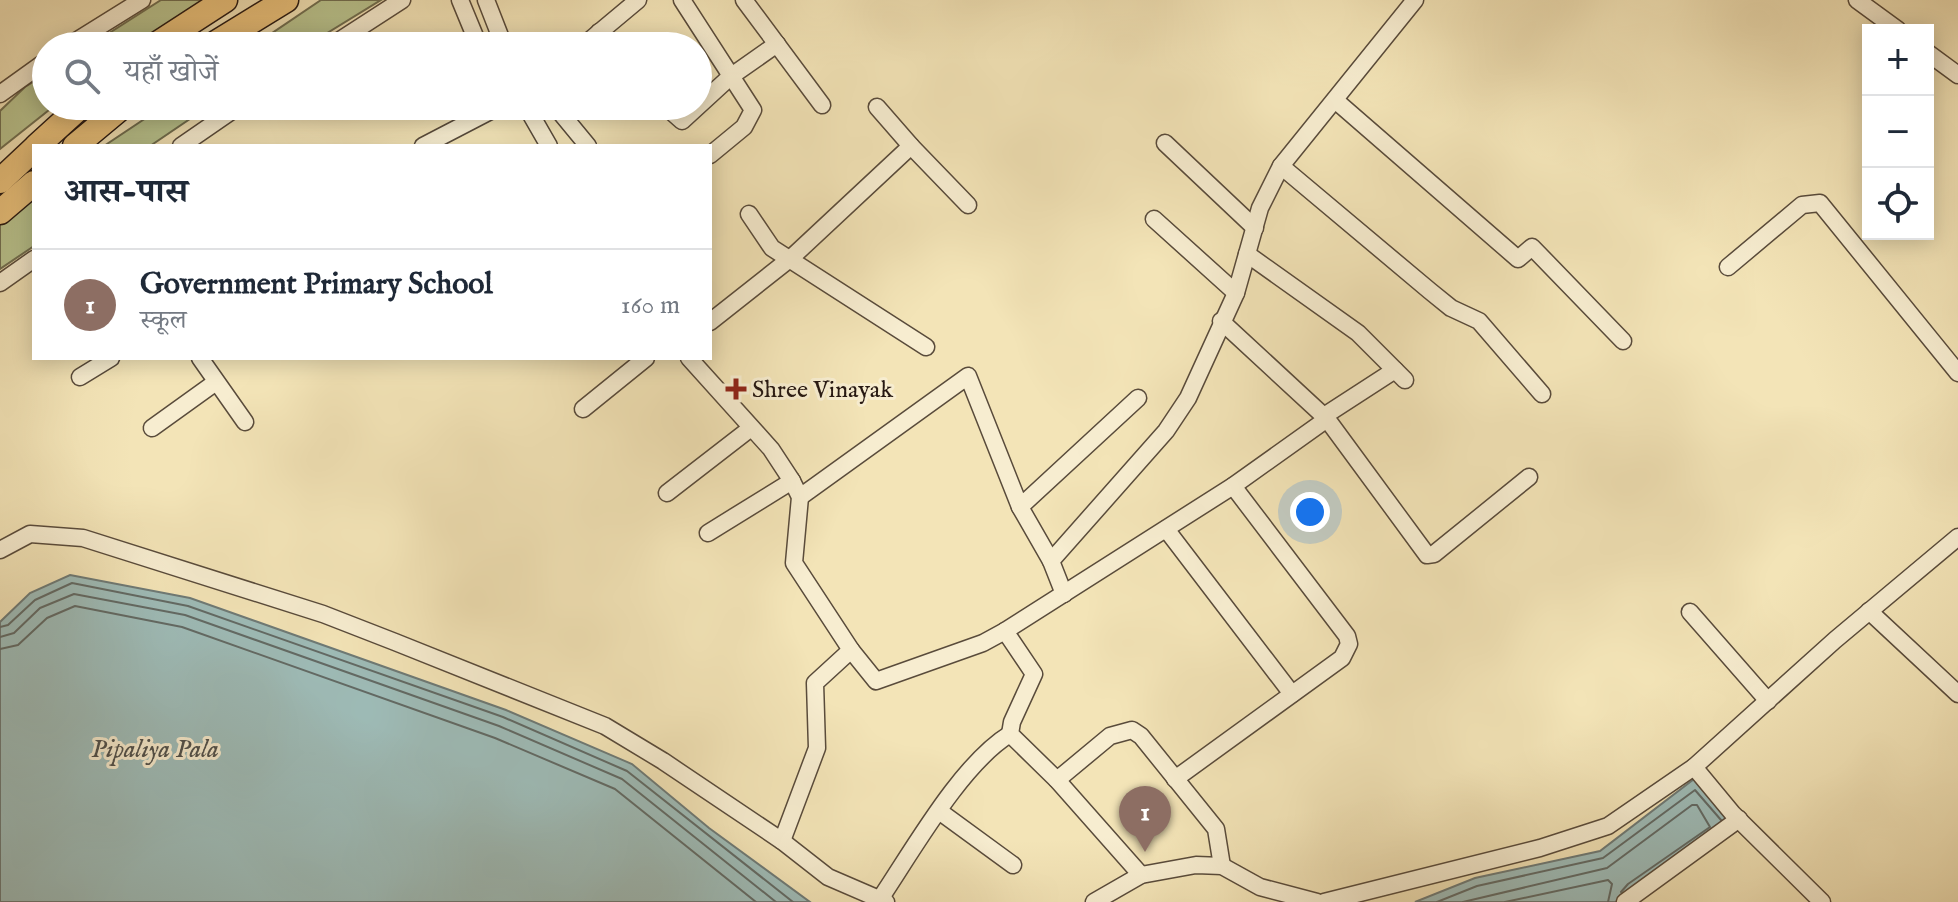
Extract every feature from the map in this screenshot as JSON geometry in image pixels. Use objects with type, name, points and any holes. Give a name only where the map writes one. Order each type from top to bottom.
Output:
[{"type":"highway","points":[[176,32],[225,0]]},
{"type":"highway","points":[[234,32],[286,0]]},
{"type":"highway","points":[[40,144],[66,120]]},
{"type":"highway","points":[[77,144],[106,120]]},
{"type":"highway","points":[[0,181],[32,152]]},
{"type":"highway","points":[[0,212],[32,185]]},
{"type":"street","points":[[91,32],[142,0]]},
{"type":"street","points":[[353,32],[402,0]]},
{"type":"street","points":[[460,0],[473,32]]},
{"type":"street","points":[[486,0],[499,32]]},
{"type":"street","points":[[599,32],[638,0]]},
{"type":"street","points":[[682,0],[702,32]]},
{"type":"street","points":[[744,0],[822,105]]},
{"type":"street","points":[[1051,561],[1166,431],[1188,398],[1236,293],[1255,228],[1281,166],[1415,0]]},
{"type":"street","points":[[1857,0],[1890,24]]},
{"type":"street","points":[[712,94],[777,44]]},
{"type":"street","points":[[712,48],[753,110],[752,117],[712,153]]},
{"type":"street","points":[[1934,57],[1958,75]]},
{"type":"street","points":[[0,94],[32,71]]},
{"type":"street","points":[[1335,100],[1518,259],[1532,247],[1623,341]]},
{"type":"street","points":[[877,107],[968,205]]},
{"type":"street","points":[[184,144],[219,120]]},
{"type":"street","points":[[427,144],[473,120]]},
{"type":"street","points":[[534,120],[548,144]]},
{"type":"street","points":[[567,120],[586,144]]},
{"type":"street","points":[[1165,143],[1255,228]]},
{"type":"street","points":[[712,320],[791,258],[911,146]]},
{"type":"street","points":[[1281,166],[1440,299],[1479,321],[1542,394]]},
{"type":"street","points":[[1728,267],[1802,205],[1820,203],[1958,373]]},
{"type":"street","points":[[749,214],[772,248],[926,347]]},
{"type":"street","points":[[1154,219],[1236,293]]},
{"type":"street","points":[[691,360],[751,428],[792,481],[800,497],[794,563],[851,650],[876,681],[983,643],[1005,631],[1233,486],[1325,418],[1400,375],[1358,333],[1247,254]]},
{"type":"street","points":[[0,283],[32,260]]},
{"type":"street","points":[[1221,321],[1325,418],[1427,555],[1434,554],[1529,477]]},
{"type":"street","points":[[80,377],[108,360]]},
{"type":"street","points":[[201,360],[245,422]]},
{"type":"street","points":[[583,409],[644,360]]},
{"type":"street","points":[[800,497],[968,376],[1020,507],[1051,561],[1064,594]]},
{"type":"street","points":[[152,428],[216,382]]},
{"type":"street","points":[[1020,507],[1138,398]]},
{"type":"street","points":[[667,493],[751,428]]},
{"type":"street","points":[[708,533],[792,481]]},
{"type":"street","points":[[1175,779],[1342,658],[1349,644],[1347,636],[1233,486]]},
{"type":"street","points":[[1166,529],[1292,694]]},
{"type":"street","points":[[0,550],[30,534],[83,538],[323,614],[605,726],[782,841],[828,877],[883,900],[939,811],[991,749],[1010,734],[1012,722],[1034,674],[1005,631]]},
{"type":"street","points":[[1324,902],[1526,852],[1608,826],[1694,767],[1869,611],[1957,541]]},
{"type":"street","points":[[1869,611],[1958,694]]},
{"type":"street","points":[[1690,612],[1768,701]]},
{"type":"street","points":[[782,841],[817,748],[815,683],[851,650]]},
{"type":"street","points":[[1057,780],[1110,736],[1132,730],[1216,829],[1222,866]]},
{"type":"street","points":[[1010,734],[1057,780],[1141,875]]},
{"type":"street","points":[[1694,767],[1736,816],[1822,902]]},
{"type":"street","points":[[939,811],[1013,865]]},
{"type":"street","points":[[1625,902],[1736,816]]},
{"type":"street","points":[[1094,902],[1141,875],[1196,865],[1222,866],[1260,887],[1317,902]]},
{"type":"green space","points":[[161,0],[209,0],[158,32],[111,32]]},
{"type":"green space","points":[[321,0],[381,0],[329,32],[274,32]]},
{"type":"green space","points":[[32,83],[32,120],[36,120],[0,149],[0,111]]},
{"type":"green space","points":[[143,120],[188,120],[153,144],[107,144]]},
{"type":"green space","points":[[32,198],[32,247],[0,269],[0,220]]},
{"type":"water","name":"Pipaliya Pala","points":[[70,575],[190,598],[506,710],[632,764],[709,828],[810,902],[0,902],[0,622],[30,593]]},
{"type":"water","points":[[1698,776],[1738,830],[1633,902],[1415,902],[1475,878],[1600,851]]},
{"type":"place","name":"Shree Vinayak","points":[[736,389]]},
{"type":"place","name":"Government Primary School","points":[[1145,852]]}]
